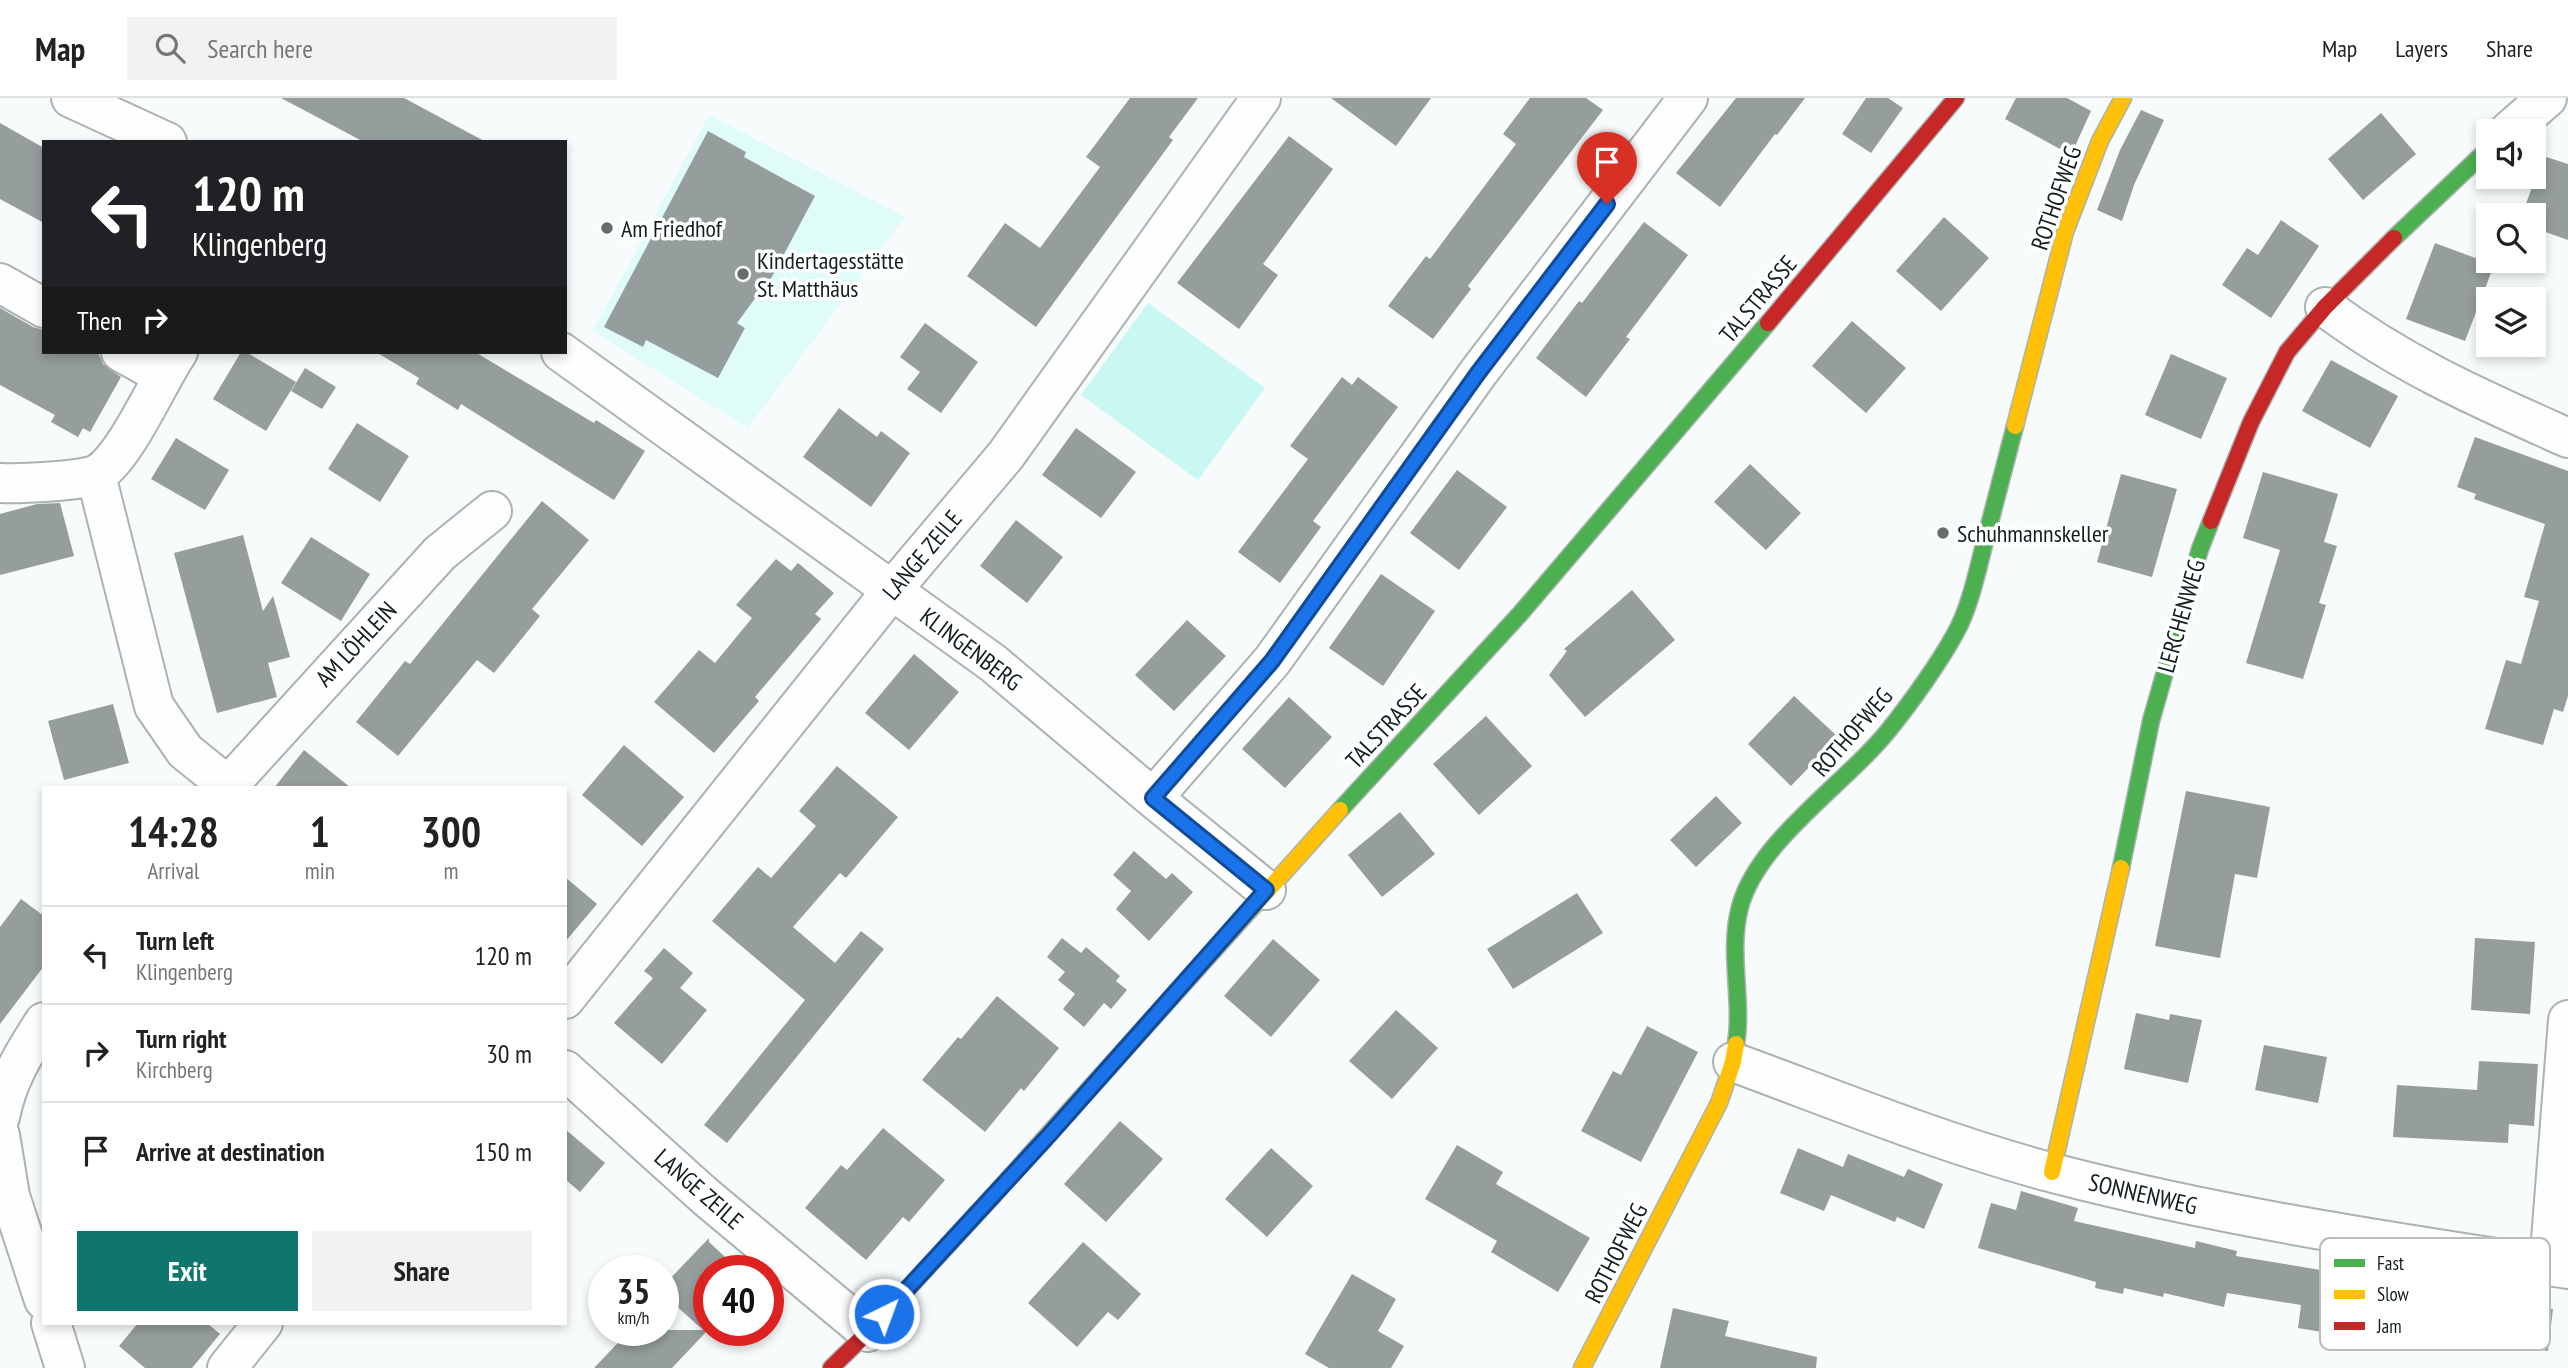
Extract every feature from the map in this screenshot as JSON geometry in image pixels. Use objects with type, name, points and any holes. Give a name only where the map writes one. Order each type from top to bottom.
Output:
[{"type":"street","points":[[72,98],[163,140]]},
{"type":"street","name":"LANGE ZEILE","points":[[567,996],[892,590],[1006,456],[1261,98]]},
{"type":"street","points":[[1153,798],[1272,661],[1478,373],[1688,98]]},
{"type":"street","name":"TALSTRASSE","points":[[831,1368],[868,1332],[1050,1134],[1266,890],[1520,614],[1956,98]]},
{"type":"street","name":"ROTHOFWEG","points":[[1582,1368],[1719,1103],[1733,1062],[1739,1024],[1736,947],[1740,907],[1758,868],[1790,830],[1845,778],[1892,727],[1956,633],[1975,581],[2065,232],[2100,141],[2123,98]]},
{"type":"street","points":[[2523,119],[2547,98]]},
{"type":"street","name":"LERCHENWEG","points":[[2052,1172],[2110,924],[2151,721],[2200,550],[2251,422],[2287,352],[2325,307],[2392,238],[2476,160]]},
{"type":"street","points":[[0,283],[42,307]]},
{"type":"street","points":[[2325,307],[2365,338],[2454,388],[2568,438]]},
{"type":"street","points":[[0,483],[20,484],[96,475],[118,455],[170,363],[130,354]]},
{"type":"street","name":"KLINGENBERG","points":[[564,354],[993,663],[1266,890]]},
{"type":"street","name":"AM LÖHLEIN","points":[[96,475],[154,706],[185,751],[227,786],[440,554],[492,511]]},
{"type":"street","points":[[2559,1268],[2568,1020]]},
{"type":"street","points":[[0,1117],[16,1065],[42,1025]]},
{"type":"street","name":"SONNENWEG","points":[[1733,1062],[1887,1119],[2052,1172],[2172,1202],[2378,1238]]},
{"type":"street","name":"LANGE ZEILE","points":[[567,1072],[706,1196],[868,1332]]},
{"type":"street","points":[[0,1135],[10,1196],[42,1294]]},
{"type":"street","points":[[52,1325],[65,1368]]},
{"type":"street","points":[[227,1368],[261,1325]]},
{"type":"shaded area","name":"Kindertagesstätte St. Matthäus","points":[[709,115],[905,217],[748,428],[593,331]]},
{"type":"shaded area","points":[[1148,303],[1265,388],[1198,480],[1081,395]]},
{"type":"building","points":[[281,98],[404,98],[482,140],[360,140]]},
{"type":"building","points":[[1130,98],[1198,98],[1169,137],[1173,140],[1036,327],[967,276],[1005,223],[1040,248],[1100,167],[1086,157]]},
{"type":"building","points":[[1331,98],[1431,98],[1396,146]]},
{"type":"building","points":[[1530,98],[1586,98],[1603,110],[1468,286],[1471,289],[1433,339],[1388,306],[1426,256],[1430,259],[1516,144],[1503,134]]},
{"type":"building","points":[[1736,98],[1805,98],[1720,207],[1676,173]]},
{"type":"building","points":[[1866,98],[1888,98],[1903,108],[1871,153],[1842,134]]},
{"type":"building","points":[[2016,98],[2067,98],[2091,111],[2071,155],[2005,119]]},
{"type":"building","points":[[2141,110],[2164,120],[2134,185],[2122,221],[2097,210],[2120,150]]},
{"type":"building","points":[[2381,113],[2416,154],[2363,200],[2328,159]]},
{"type":"building","points":[[0,123],[42,147],[42,222],[0,199]]},
{"type":"building","points":[[708,131],[746,152],[744,157],[815,196],[767,286],[765,285],[737,323],[745,328],[718,378],[646,340],[643,347],[604,327]]},
{"type":"building","points":[[1289,136],[1333,169],[1263,264],[1278,275],[1239,329],[1177,283]]},
{"type":"building","points":[[2546,157],[2568,164],[2568,240],[2546,232],[2546,203],[2526,203],[2531,189],[2546,189]]},
{"type":"building","points":[[1944,217],[1989,258],[1941,311],[1896,271]]},
{"type":"building","points":[[2281,220],[2319,246],[2271,318],[2222,285],[2247,248],[2258,255]]},
{"type":"building","points":[[1644,222],[1688,255],[1626,337],[1630,339],[1586,397],[1536,358]]},
{"type":"building","points":[[2435,243],[2476,258],[2476,273],[2491,273],[2486,287],[2476,287],[2476,312],[2465,341],[2406,319]]},
{"type":"building","points":[[0,308],[42,329],[42,354],[99,354],[103,364],[121,377],[90,432],[83,428],[78,437],[51,422],[55,415],[0,385]]},
{"type":"building","points":[[1852,321],[1906,368],[1866,413],[1812,366]]},
{"type":"building","points":[[925,323],[978,362],[941,413],[907,389],[920,372],[900,357]]},
{"type":"building","points":[[240,354],[249,354],[296,382],[266,431],[213,399]]},
{"type":"building","points":[[379,354],[478,354],[594,423],[596,420],[645,451],[614,500],[461,404],[458,410],[416,384],[419,378]]},
{"type":"building","points":[[2171,354],[2227,378],[2201,439],[2145,415]]},
{"type":"building","points":[[2331,360],[2398,396],[2370,448],[2302,411]]},
{"type":"building","points":[[305,368],[336,387],[322,409],[291,391]]},
{"type":"building","points":[[1342,377],[1352,385],[1358,377],[1398,407],[1313,521],[1321,527],[1280,583],[1238,552],[1308,459],[1290,446]]},
{"type":"building","points":[[839,408],[877,437],[881,431],[910,453],[871,507],[803,457]]},
{"type":"building","points":[[357,423],[409,456],[380,502],[328,469]]},
{"type":"building","points":[[1076,428],[1136,472],[1101,518],[1042,475]]},
{"type":"building","points":[[2475,437],[2568,471],[2568,696],[2563,712],[2554,709],[2543,745],[2485,729],[2506,660],[2521,664],[2539,601],[2524,597],[2545,524],[2474,499],[2476,494],[2457,487]]},
{"type":"building","points":[[176,438],[229,470],[205,510],[151,479]]},
{"type":"building","points":[[1750,464],[1801,513],[1766,550],[1714,502]]},
{"type":"building","points":[[1457,470],[1507,507],[1459,570],[1410,533]]},
{"type":"building","points":[[2263,472],[2338,494],[2324,542],[2337,546],[2319,603],[2326,605],[2303,679],[2246,663],[2280,550],[2243,538]]},
{"type":"building","points":[[2121,474],[2177,489],[2152,577],[2097,562]]},
{"type":"building","points":[[542,501],[589,540],[532,609],[540,616],[494,673],[477,660],[398,756],[356,722],[405,661],[410,664]]},
{"type":"building","points":[[60,503],[74,556],[0,575],[0,514],[37,504]]},
{"type":"building","points":[[1016,520],[1063,557],[1027,603],[980,566]]},
{"type":"building","points":[[243,535],[263,611],[273,596],[290,657],[268,663],[277,697],[217,713],[174,553]]},
{"type":"building","points":[[311,537],[370,574],[341,621],[281,583]]},
{"type":"building","points":[[776,559],[791,571],[798,563],[834,593],[815,614],[821,619],[755,697],[759,701],[714,753],[654,702],[699,650],[715,663],[752,618],[736,605]]},
{"type":"building","points":[[1381,574],[1435,611],[1383,686],[1329,648]]},
{"type":"building","points":[[1632,590],[1675,640],[1585,717],[1549,675],[1567,651],[1564,649]]},
{"type":"building","points":[[1187,620],[1226,656],[1174,711],[1135,675]]},
{"type":"building","points":[[914,654],[959,692],[909,750],[865,713]]},
{"type":"building","points":[[1794,696],[1838,737],[1791,786],[1748,744]]},
{"type":"building","points":[[1289,697],[1332,737],[1285,788],[1242,749]]},
{"type":"building","points":[[113,704],[129,763],[64,780],[48,721]]},
{"type":"building","points":[[1486,716],[1532,766],[1479,815],[1433,764]]},
{"type":"building","points":[[624,745],[684,797],[642,846],[582,795]]},
{"type":"building","points":[[304,750],[349,786],[276,786]]},
{"type":"building","points":[[837,766],[898,817],[846,878],[840,873],[793,927],[835,963],[861,931],[884,949],[727,1143],[704,1125],[805,1000],[712,921],[758,867],[771,878],[816,826],[799,811]]},
{"type":"building","points":[[2186,791],[2270,807],[2257,878],[2235,874],[2220,958],[2155,946]]},
{"type":"building","points":[[1716,796],[1742,823],[1696,867],[1670,840]]},
{"type":"building","points":[[1400,812],[1435,854],[1382,897],[1348,855]]},
{"type":"building","points":[[1134,851],[1166,879],[1172,873],[1193,892],[1149,941],[1116,909],[1131,891],[1113,875]]},
{"type":"building","points":[[567,879],[597,904],[567,940]]},
{"type":"building","points":[[1577,893],[1603,933],[1513,989],[1487,949]]},
{"type":"building","points":[[21,899],[42,915],[42,969],[0,1024],[0,927]]},
{"type":"building","points":[[1062,938],[1081,953],[1086,947],[1120,976],[1116,981],[1127,990],[1111,1009],[1104,1003],[1084,1027],[1063,1009],[1075,994],[1058,980],[1065,972],[1047,957]]},
{"type":"building","points":[[2475,938],[2535,942],[2530,1014],[2471,1010]]},
{"type":"building","points":[[1273,939],[1320,980],[1271,1037],[1224,996]]},
{"type":"building","points":[[664,948],[693,973],[680,988],[707,1010],[662,1064],[614,1023],[653,978],[644,971]]},
{"type":"building","points":[[997,996],[1059,1048],[1024,1091],[1021,1088],[985,1132],[922,1080]]},
{"type":"building","points":[[1396,1010],[1438,1048],[1392,1099],[1349,1061]]},
{"type":"building","points":[[2136,1013],[2169,1020],[2170,1014],[2202,1020],[2188,1083],[2124,1069]]},
{"type":"building","points":[[1647,1026],[1698,1052],[1641,1162],[1581,1131],[1613,1071],[1621,1075]]},
{"type":"building","points":[[2264,1045],[2327,1057],[2318,1103],[2255,1090]]},
{"type":"building","points":[[2479,1061],[2538,1064],[2534,1126],[2509,1124],[2508,1143],[2393,1137],[2397,1085],[2477,1090]]},
{"type":"building","points":[[1120,1121],[1163,1159],[1106,1222],[1064,1184]]},
{"type":"building","points":[[883,1128],[945,1180],[909,1222],[903,1217],[866,1260],[805,1208],[841,1165],[847,1170]]},
{"type":"building","points":[[567,1131],[605,1163],[580,1192],[567,1181]]},
{"type":"building","points":[[1457,1145],[1503,1172],[1496,1184],[1590,1238],[1558,1292],[1491,1252],[1497,1241],[1425,1199]]},
{"type":"building","points":[[1271,1148],[1313,1186],[1267,1237],[1225,1199]]},
{"type":"building","points":[[1798,1148],[1843,1167],[1848,1154],[1904,1177],[1908,1169],[1943,1184],[1924,1229],[1897,1217],[1895,1222],[1831,1195],[1824,1211],[1780,1193]]},
{"type":"building","points":[[2021,1191],[2078,1208],[2074,1221],[2195,1248],[2196,1241],[2237,1251],[2236,1256],[2320,1270],[2320,1332],[2298,1328],[2301,1305],[2227,1293],[2224,1307],[2164,1293],[2163,1297],[2124,1288],[2123,1294],[2095,1288],[2096,1282],[1978,1248],[1991,1203],[2016,1210]]},
{"type":"building","points":[[709,1238],[709,1242],[723,1255],[693,1255],[693,1321],[679,1308],[679,1269]]},
{"type":"building","points":[[1083,1242],[1141,1294],[1118,1320],[1108,1312],[1077,1347],[1028,1303]]},
{"type":"building","points":[[1352,1274],[1396,1299],[1378,1331],[1404,1346],[1391,1368],[1329,1368],[1305,1354]]},
{"type":"building","points":[[1673,1308],[1729,1321],[1725,1336],[1817,1357],[1816,1368],[1660,1368]]},
{"type":"building","points":[[2550,1309],[2553,1309],[2550,1334]]},
{"type":"building","points":[[136,1325],[209,1325],[220,1334],[192,1368],[145,1368],[119,1346]]},
{"type":"building","points":[[679,1330],[693,1330],[693,1346],[672,1368],[594,1368],[615,1346],[679,1346]]},
{"type":"traffic: fast","points":[[2394,238],[2476,160]]},
{"type":"traffic: fast","points":[[1340,810],[1520,614],[1768,323]]},
{"type":"traffic: fast","points":[[1736,1044],[1738,1010],[1735,941],[1740,907],[1750,882],[1765,858],[1785,835],[1892,726],[1949,645],[1972,593],[2015,426]]},
{"type":"traffic: fast","points":[[2121,868],[2151,721],[2200,549],[2211,521]]},
{"type":"traffic: slow","points":[[2015,426],[2065,232],[2100,141],[2123,98]]},
{"type":"traffic: slow","points":[[992,1197],[1340,810]]},
{"type":"traffic: slow","points":[[2052,1172],[2121,868]]},
{"type":"traffic: slow","points":[[1582,1368],[1719,1103],[1733,1062],[1736,1044]]},
{"type":"traffic: jam","points":[[1768,323],[1956,98]]},
{"type":"traffic: jam","points":[[2211,521],[2251,422],[2287,352],[2325,307],[2394,238]]},
{"type":"traffic: jam","points":[[831,1368],[868,1332],[992,1197]]},
{"type":"place","name":"Am Friedhof","points":[[607,228]]},
{"type":"place","name":"Kindertagesstätte St. Matthäus","points":[[743,274]]},
{"type":"place","name":"Schuhmannskeller","points":[[1943,533]]},
{"type":"route","points":[[884,1314],[1050,1134],[1266,890],[1153,798],[1272,661],[1478,373],[1607,204]]}]
